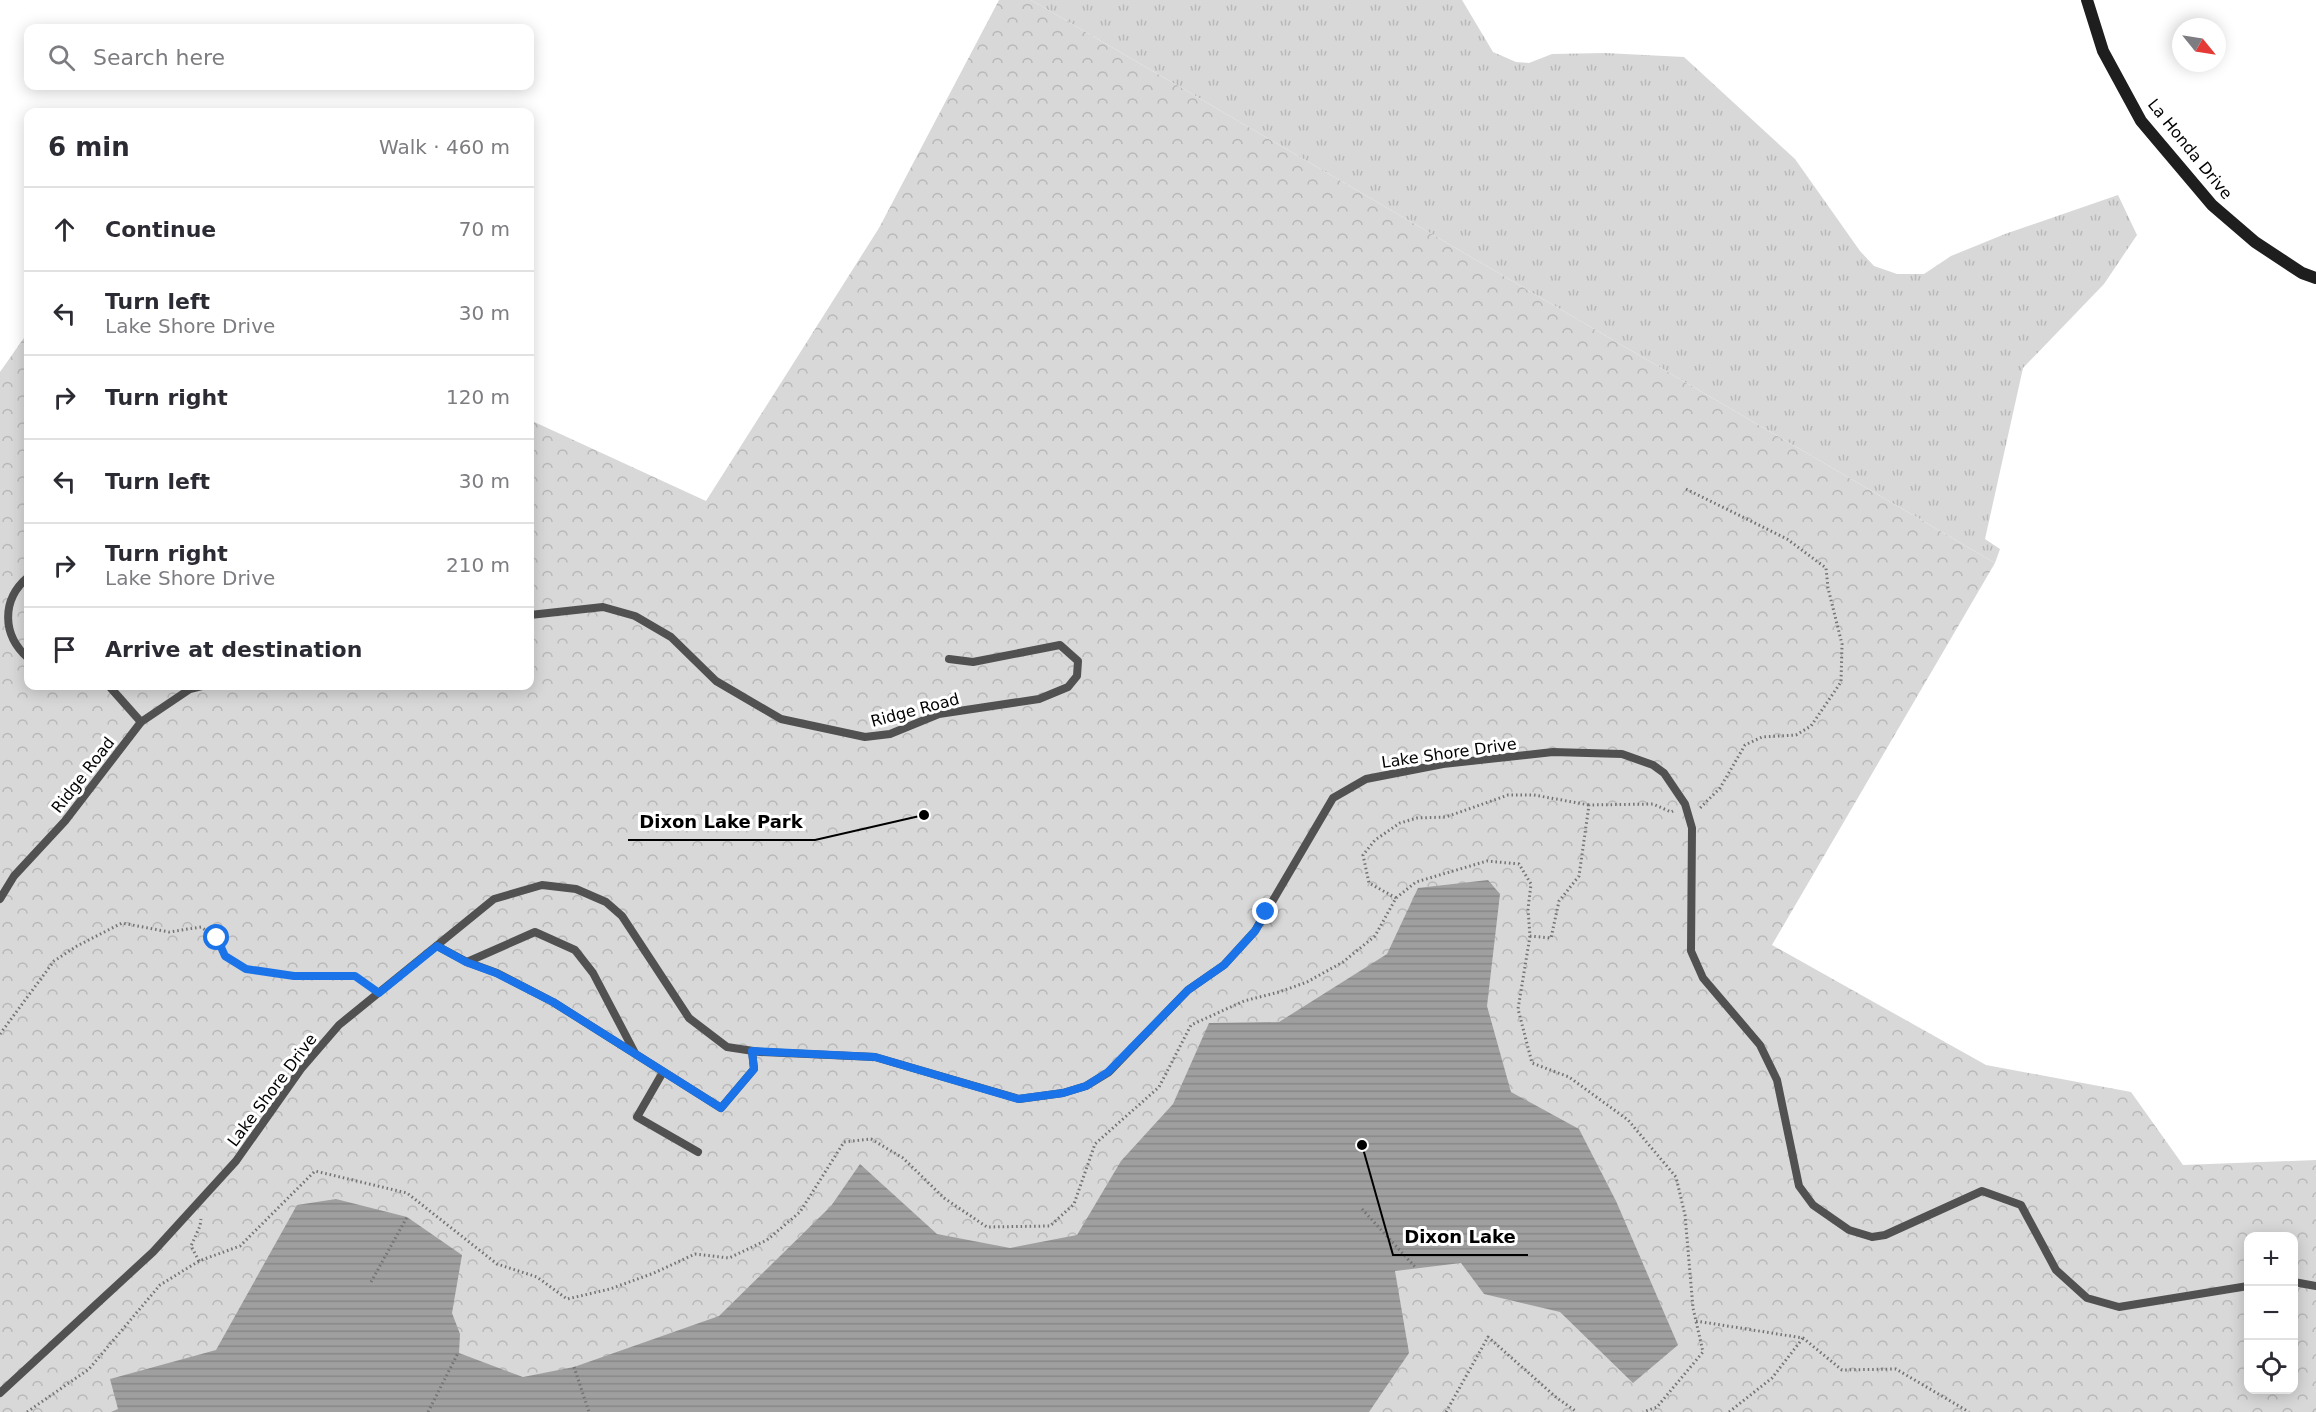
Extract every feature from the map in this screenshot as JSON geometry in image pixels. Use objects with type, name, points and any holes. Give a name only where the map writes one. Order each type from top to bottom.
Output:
[{"type":"street","name":"La Honda Drive","points":[[2087,0],[2103,51],[2141,121],[2212,205],[2255,242],[2302,273],[2316,278]]},
{"type":"lane","points":[[24,581],[16,589],[9,604],[7,620],[14,643],[24,655]]},
{"type":"lane","name":"Ridge Road","points":[[534,615],[603,607],[635,616],[671,637],[716,681],[781,718],[865,737],[890,734],[939,714],[1039,699],[1068,687],[1077,676],[1078,661],[1060,645],[974,662],[950,659]]},
{"type":"lane","points":[[113,690],[141,722]]},
{"type":"lane","name":"Ridge Road","points":[[0,899],[14,876],[64,821],[141,722],[189,690]]},
{"type":"lane","name":"Lake Shore Drive","points":[[0,1393],[153,1252],[236,1161],[301,1070],[339,1025],[494,899],[542,885],[576,889],[606,902],[622,916],[689,1018],[727,1047],[752,1051],[875,1057],[1018,1099],[1063,1093],[1086,1086],[1108,1072],[1188,990],[1224,965],[1255,931],[1333,798],[1366,778],[1443,764],[1553,752],[1622,754],[1653,765],[1664,773],[1685,804],[1692,828],[1691,951],[1702,978],[1760,1045],[1777,1080],[1799,1186],[1813,1205],[1849,1230],[1872,1237],[1885,1235],[1982,1191],[2021,1205],[2056,1270],[2087,1298],[2119,1307],[2244,1287]]},
{"type":"lane","points":[[466,962],[535,932],[575,950],[592,973],[635,1054]]},
{"type":"lane","points":[[437,946],[466,962],[496,973],[553,1002],[721,1108],[754,1069],[752,1051]]},
{"type":"lane","points":[[663,1072],[637,1117],[698,1152]]},
{"type":"lane","points":[[2298,1283],[2316,1286]]},
{"type":"path","points":[[1686,489],[1786,539],[1826,568],[1828,588],[1842,644],[1841,682],[1811,726],[1796,735],[1762,738],[1745,745],[1720,788],[1703,806],[1689,816]]},
{"type":"path","points":[[1396,898],[1369,883],[1363,855],[1375,840],[1400,823],[1417,818],[1446,817],[1508,795],[1534,795],[1589,805],[1653,804],[1671,812],[1685,804]]},
{"type":"path","points":[[1530,936],[1551,938],[1559,901],[1579,876],[1589,805]]},
{"type":"path","points":[[27,1412],[89,1369],[160,1285],[199,1261],[240,1246],[315,1171],[407,1192],[497,1264],[537,1277],[567,1299],[610,1289],[654,1273],[695,1254],[729,1258],[766,1240],[800,1212],[844,1142],[871,1139],[903,1158],[944,1198],[987,1227],[1050,1226],[1074,1204],[1095,1144],[1159,1087],[1191,1025],[1244,1001],[1307,982],[1343,962],[1375,936],[1396,898],[1416,882],[1487,861],[1519,864],[1531,884],[1528,909],[1530,936],[1518,1009],[1532,1064],[1569,1077],[1628,1120],[1676,1177],[1685,1215],[1696,1321],[1703,1352],[1657,1407],[1643,1412]]},
{"type":"path","points":[[0,1034],[54,961],[77,946],[122,923],[169,932],[201,927],[217,938],[225,956],[246,969],[294,976],[355,976],[379,993]]},
{"type":"path","points":[[197,1204],[202,1210],[200,1226],[191,1246],[199,1261]]},
{"type":"path","points":[[1362,1209],[1416,1268]]},
{"type":"path","points":[[371,1282],[407,1217]]},
{"type":"path","points":[[1696,1321],[1803,1338],[1842,1370],[1896,1369],[1970,1412]]},
{"type":"path","points":[[1446,1412],[1488,1337],[1557,1398],[1577,1412]]},
{"type":"path","points":[[1729,1412],[1772,1378],[1803,1338]]},
{"type":"path","points":[[428,1412],[458,1353]]},
{"type":"path","points":[[574,1367],[589,1412]]},
{"type":"green space","points":[[999,0],[1031,0],[1995,563],[1772,945],[1986,1065],[2131,1092],[2183,1165],[2316,1160],[2316,1412],[0,1412],[0,372],[24,338],[24,690],[534,690],[534,422],[706,501],[879,228]]},
{"type":"green space","points":[[1031,0],[1462,0],[1493,52],[1516,62],[1529,63],[1552,54],[1605,53],[1684,57],[1795,159],[1860,251],[1874,266],[1897,274],[1924,274],[1951,256],[2005,234],[2118,195],[2137,235],[2104,284],[2023,368],[1985,539],[2000,549],[1995,563]]},
{"type":"shaded area","points":[[1488,880],[1500,894],[1487,1006],[1511,1092],[1579,1129],[1616,1201],[1678,1345],[1633,1383],[1560,1312],[1484,1294],[1461,1263],[1395,1271],[1409,1353],[1369,1412],[111,1412],[118,1409],[110,1379],[216,1350],[297,1205],[336,1199],[407,1217],[462,1255],[452,1313],[460,1334],[459,1353],[523,1377],[574,1367],[719,1316],[831,1206],[860,1164],[937,1234],[1010,1248],[1077,1235],[1121,1161],[1173,1104],[1209,1023],[1279,1022],[1387,954],[1418,888]]},
{"type":"place","name":"Dixon Lake Park","points":[[924,815]]},
{"type":"place","name":"Dixon Lake","points":[[1362,1145]]},
{"type":"route","points":[[217,938],[225,956],[246,969],[294,976],[355,976],[379,993],[437,946],[466,962],[496,973],[553,1002],[721,1108],[754,1069],[752,1051],[875,1057],[1018,1099],[1063,1093],[1086,1086],[1108,1072],[1188,990],[1224,965],[1255,931],[1266,912]]}]
